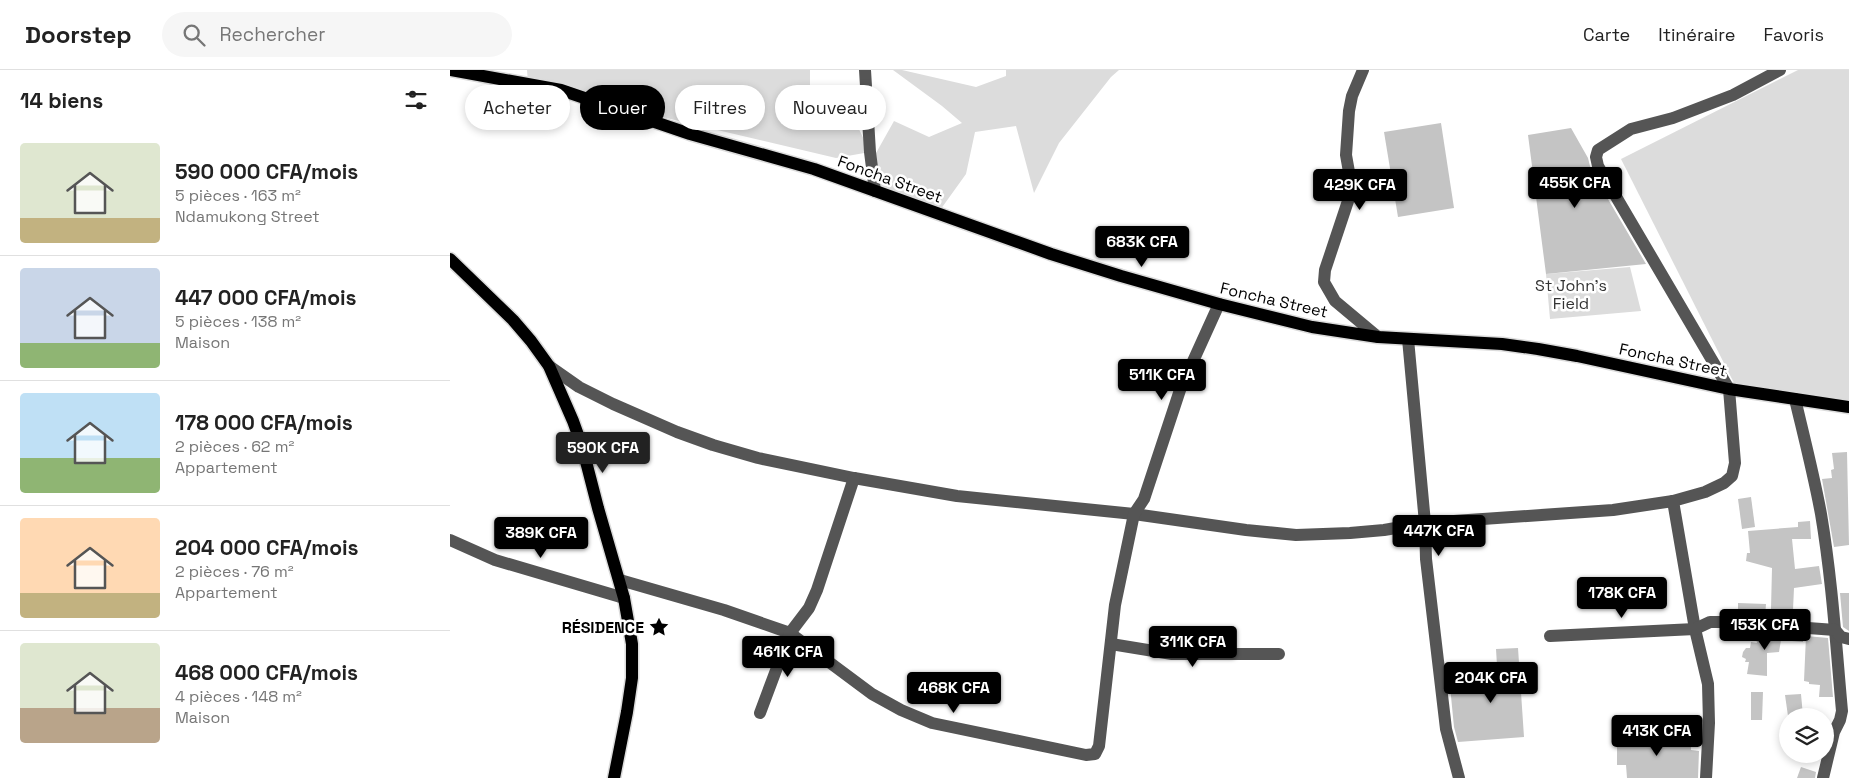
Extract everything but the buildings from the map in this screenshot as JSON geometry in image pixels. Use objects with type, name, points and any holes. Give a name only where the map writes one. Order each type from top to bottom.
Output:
[{"type":"main road","name":"Foncha Street","points":[[450,70],[561,90],[690,134],[814,169],[1121,276],[1219,304],[1312,327],[1378,336],[1502,344],[1548,351],[1729,389],[1849,407]]},
{"type":"main road","points":[[451,263],[513,320],[549,366],[582,446],[598,508],[620,580],[632,644],[632,678],[614,778]]},
{"type":"street","points":[[865,70],[870,152],[875,191]]},
{"type":"street","points":[[1363,70],[1352,96],[1349,111],[1346,155],[1352,189],[1325,270],[1324,282],[1335,301],[1378,336]]},
{"type":"street","points":[[549,366],[579,387],[596,396],[677,432],[758,458],[854,478],[957,496],[1134,514],[1296,535],[1375,531],[1425,523],[1613,510],[1673,501],[1705,492],[1724,483],[1732,476],[1735,463],[1729,389],[1649,255],[1598,166],[1596,157],[1598,150],[1631,129],[1672,118],[1733,95],[1780,70]]},
{"type":"street","points":[[620,580],[724,610],[790,633],[872,694],[901,710],[932,723],[1086,755],[1095,754],[1099,746],[1115,605],[1134,514],[1144,499],[1180,390],[1219,304]]},
{"type":"street","points":[[1408,338],[1425,523],[1426,559],[1446,729],[1459,778]]},
{"type":"street","points":[[1795,399],[1820,512],[1835,630],[1842,711],[1834,732],[1823,778]]},
{"type":"street","points":[[760,713],[790,633],[809,608],[817,590],[854,478]]},
{"type":"street","points":[[1673,501],[1695,629],[1708,684],[1706,778]]},
{"type":"street","points":[[450,540],[495,560],[624,598]]},
{"type":"street","points":[[1550,636],[1695,629],[1710,622],[1718,622],[1835,630],[1841,637],[1849,639]]},
{"type":"street","points":[[1111,644],[1172,654],[1278,654]]},
{"type":"green space","points":[[527,70],[810,70],[810,85],[775,85],[775,130],[859,130],[870,152],[836,158],[717,130],[765,130],[765,85],[675,85],[675,120],[665,118],[665,85],[580,85],[580,97],[570,94],[570,85],[535,85],[528,83]]},
{"type":"green space","points":[[893,70],[902,70],[976,87],[1006,76],[1006,70],[1119,70],[1111,77],[1059,143],[1034,193],[1016,126],[975,132],[966,174],[938,213],[875,191],[871,162],[894,121],[929,137],[962,123]]},
{"type":"green space","points":[[1798,70],[1849,70],[1849,401],[1735,385],[1621,159]]},
{"type":"green space","name":"St John's Field","points":[[1630,267],[1641,311],[1550,319],[1546,274]]},
{"type":"place","name":"RÉSIDENCE","points":[[659,627]]}]
